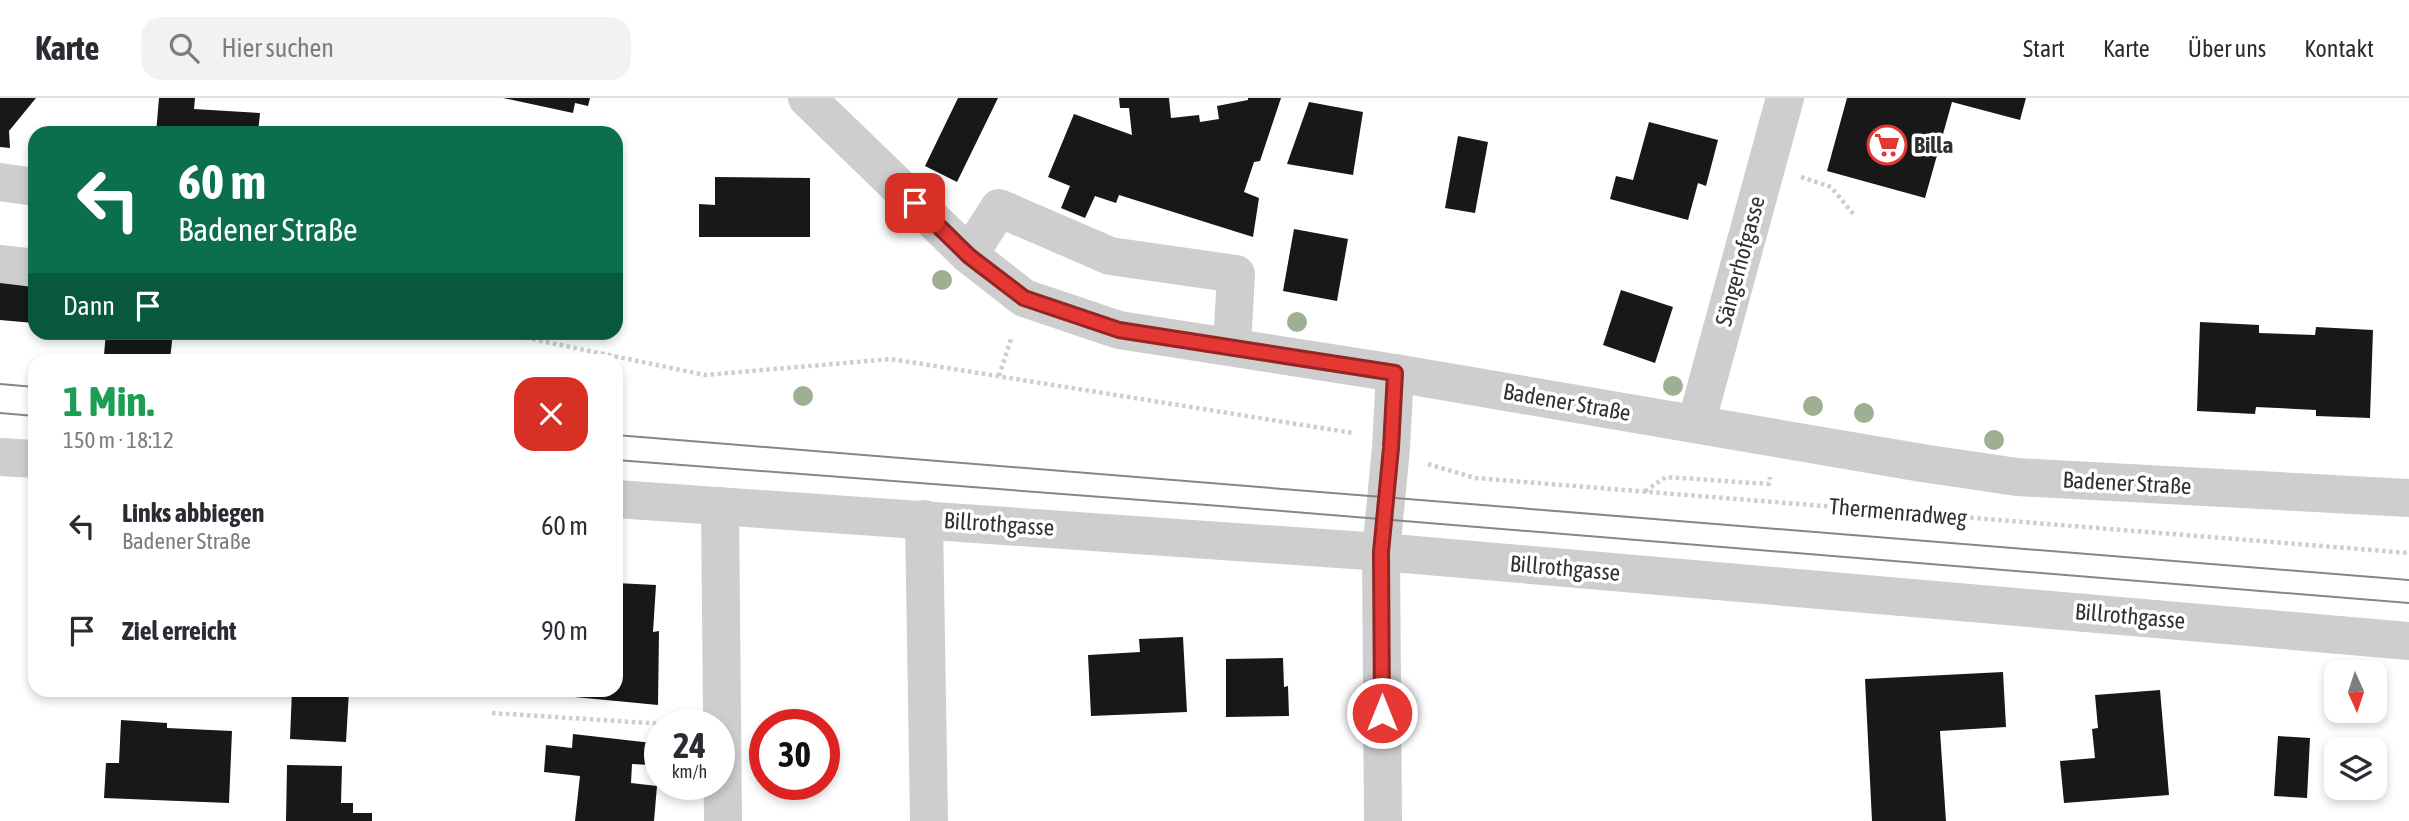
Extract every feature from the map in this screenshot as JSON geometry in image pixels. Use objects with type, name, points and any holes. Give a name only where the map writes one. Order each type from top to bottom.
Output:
[{"type":"street","name":"Badener Straße","points":[[807,98],[969,256],[1024,298],[1119,330],[1395,373],[2017,477],[2409,498]]},
{"type":"street","name":"Sängerhofgasse","points":[[1696,424],[1785,98]]},
{"type":"street","points":[[0,182],[28,186]]},
{"type":"street","points":[[969,256],[999,208],[1110,256],[1236,274],[1232,347]]},
{"type":"street","points":[[0,264],[28,267]]},
{"type":"street","points":[[1383,821],[1381,552],[1395,373]]},
{"type":"street","points":[[0,457],[28,459]]},
{"type":"street","name":"Billrothgasse","points":[[623,499],[1381,552],[2409,641]]},
{"type":"street","points":[[720,506],[723,821]]},
{"type":"street","points":[[924,519],[929,821]]},
{"type":"path","points":[[1766,166],[1831,187],[1855,216]]},
{"type":"path","name":"Thermenradweg","points":[[537,340],[604,354]]},
{"type":"path","name":"Thermenradweg","points":[[623,358],[705,375],[891,359],[1364,434],[1416,460],[1475,478],[2409,553]]},
{"type":"path","points":[[492,713],[644,723]]},
{"type":"building","points":[[0,98],[36,98],[9,131],[10,148],[0,147]]},
{"type":"building","points":[[159,98],[195,98],[194,109],[260,113],[259,126],[157,126]]},
{"type":"building","points":[[503,98],[590,98],[588,106],[575,103],[573,113]]},
{"type":"building","points":[[958,98],[998,98],[957,182],[925,166]]},
{"type":"building","points":[[1119,98],[1169,98],[1171,118],[1199,115],[1200,122],[1219,119],[1217,106],[1248,98],[1281,98],[1260,161],[1254,162],[1244,192],[1259,198],[1253,237],[1119,195],[1116,203],[1095,196],[1085,218],[1061,208],[1070,186],[1048,177],[1074,114],[1132,135],[1129,108],[1120,108]]},
{"type":"building","name":"Billa","points":[[1847,98],[2026,98],[2020,120],[1952,102],[1925,198],[1827,171]]},
{"type":"building","points":[[1309,102],[1363,112],[1353,175],[1287,164]]},
{"type":"building","points":[[1649,122],[1718,140],[1706,186],[1698,183],[1688,220],[1610,199],[1616,176],[1633,180]]},
{"type":"building","points":[[1458,136],[1488,142],[1475,213],[1445,208]]},
{"type":"building","points":[[715,177],[810,178],[810,237],[699,237],[699,204],[715,205]]},
{"type":"building","points":[[1294,229],[1348,239],[1337,301],[1283,291]]},
{"type":"building","points":[[0,274],[28,276],[28,322],[0,320]]},
{"type":"building","points":[[1621,290],[1673,307],[1655,363],[1603,345]]},
{"type":"building","points":[[2200,322],[2259,325],[2259,333],[2315,335],[2316,327],[2373,330],[2370,418],[2316,416],[2316,410],[2256,407],[2255,414],[2197,411]]},
{"type":"building","points":[[105,340],[172,340],[171,354],[104,354]]},
{"type":"building","points":[[623,583],[656,585],[653,632],[659,631],[658,705],[575,697],[623,697]]},
{"type":"building","points":[[1183,637],[1187,712],[1091,716],[1088,655],[1140,652],[1139,639]]},
{"type":"building","points":[[1283,658],[1289,716],[1226,717],[1226,659]]},
{"type":"building","points":[[2003,672],[2006,727],[1940,731],[1946,821],[1872,821],[1865,679]]},
{"type":"building","points":[[2160,690],[2169,795],[2064,803],[2060,761],[2095,758],[2092,729],[2098,728],[2095,695]]},
{"type":"building","points":[[292,697],[349,697],[346,742],[290,739]]},
{"type":"building","points":[[121,720],[167,723],[167,728],[232,731],[229,803],[104,798],[106,763],[119,763]]},
{"type":"building","points":[[573,734],[644,742],[644,765],[632,764],[631,783],[644,784],[644,800],[656,800],[654,821],[575,821],[580,776],[544,772],[546,745],[572,748]]},
{"type":"building","points":[[2278,736],[2310,738],[2307,798],[2274,796]]},
{"type":"building","points":[[287,765],[342,766],[341,803],[353,803],[353,813],[372,813],[372,821],[286,821]]},
{"type":"tram line","points":[[0,384],[28,386]]},
{"type":"tram line","points":[[0,413],[28,415]]},
{"type":"tram line","points":[[623,436],[2409,580]]},
{"type":"tram line","points":[[623,461],[1220,506],[2409,603]]},
{"type":"place","name":"Billa","points":[[1887,145]]},
{"type":"route","points":[[915,203],[969,256],[1024,298],[1119,330],[1395,373],[1381,552],[1382,713]]}]
